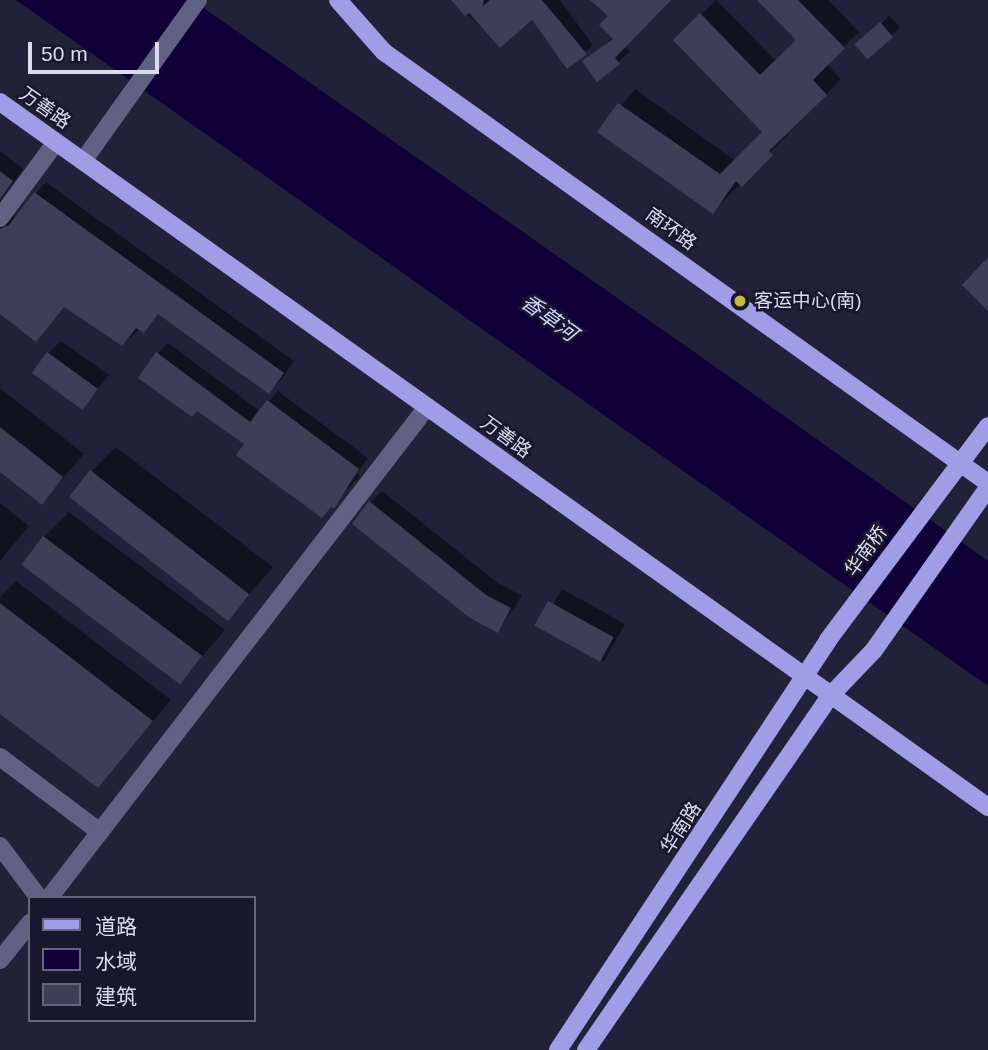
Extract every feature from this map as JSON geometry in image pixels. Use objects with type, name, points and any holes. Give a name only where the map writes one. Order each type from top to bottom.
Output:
[{"type":"main road","name":"南环路","points":[[338,0],[384,52],[988,485]]},
{"type":"main road","name":"万善路","points":[[0,102],[988,807]]},
{"type":"main road","points":[[958,462],[988,426]]},
{"type":"main road","name":"华南桥","points":[[837,627],[958,462]]},
{"type":"main road","points":[[586,1050],[831,695],[874,650],[988,485]]},
{"type":"main road","name":"华南路","points":[[558,1050],[837,627]]},
{"type":"street","points":[[83,160],[198,0]]},
{"type":"street","points":[[0,218],[56,142]]},
{"type":"street","points":[[51,896],[428,407]]},
{"type":"street","points":[[0,757],[100,832]]},
{"type":"street","points":[[0,846],[38,896]]},
{"type":"street","points":[[0,960],[28,925]]},
{"type":"water","name":"香草河","points":[[16,0],[192,0],[707,361],[988,561],[988,686]]},
{"type":"building","points":[[451,0],[484,0],[483,6],[490,0],[542,0],[587,54],[567,69],[532,20],[500,48],[469,13],[465,16]]},
{"type":"building","points":[[590,0],[671,0],[615,58],[620,64],[597,82],[582,61],[613,39],[599,25],[608,16]]},
{"type":"building","points":[[757,0],[798,0],[845,48],[813,80],[827,95],[769,151],[773,155],[742,187],[736,181],[713,214],[597,132],[618,103],[720,174],[762,132],[673,40],[700,13],[760,75],[796,40]]},
{"type":"building","points":[[880,22],[893,37],[867,59],[854,44]]},
{"type":"building","points":[[0,171],[13,181],[0,199]]},
{"type":"building","points":[[34,192],[284,373],[269,394],[158,314],[144,333],[136,328],[122,346],[64,307],[36,342],[0,314],[0,229],[9,225]]},
{"type":"building","points":[[988,257],[988,311],[962,285]]},
{"type":"building","points":[[47,352],[98,389],[83,410],[32,373]]},
{"type":"building","points":[[156,352],[250,422],[267,400],[359,469],[334,509],[331,507],[322,518],[236,455],[244,444],[197,411],[192,417],[138,378]]},
{"type":"building","points":[[0,427],[63,477],[42,505],[0,472]]},
{"type":"building","points":[[90,470],[249,594],[228,621],[69,497]]},
{"type":"building","points":[[369,501],[486,595],[511,608],[498,633],[470,618],[352,524]]},
{"type":"building","points":[[43,536],[202,656],[180,685],[21,565]]},
{"type":"building","points":[[548,601],[614,637],[600,662],[534,625]]},
{"type":"building","points":[[0,603],[153,721],[98,788],[0,714]]},
{"type":"place","name":"客运中心(南)","points":[[740,301]]}]
